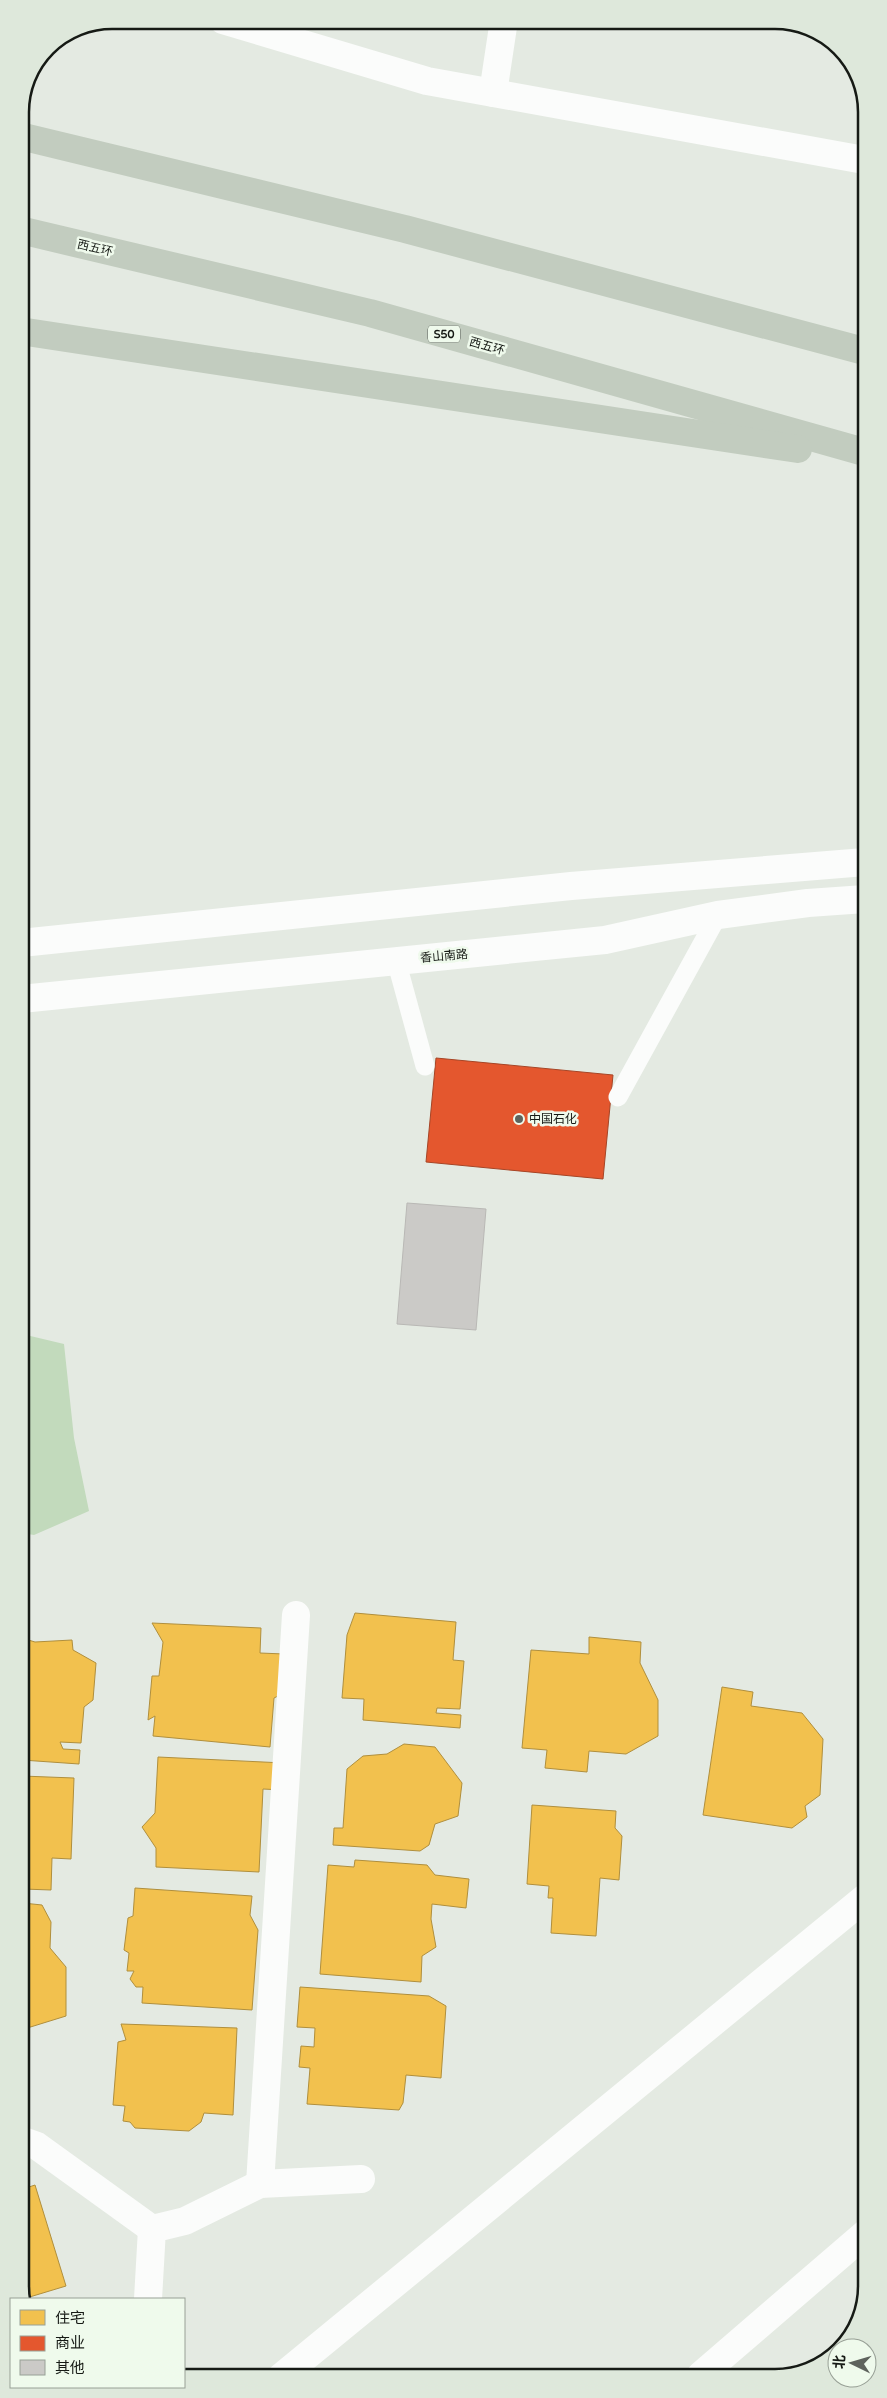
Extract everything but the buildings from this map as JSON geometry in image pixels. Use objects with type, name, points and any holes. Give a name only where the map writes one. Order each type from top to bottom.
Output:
[{"type":"highway","points":[[29,138],[406,229],[858,349]]},
{"type":"highway","name":"西五环","points":[[29,232],[370,314],[858,450]]},
{"type":"highway","points":[[29,333],[858,458]]},
{"type":"street","points":[[253,29],[427,81],[858,159]]},
{"type":"street","points":[[493,93],[503,29]]},
{"type":"street","points":[[29,942],[571,886],[858,863]]},
{"type":"street","name":"香山南路","points":[[29,998],[605,940],[718,915],[808,903],[858,899]]},
{"type":"street","points":[[260,2184],[296,1615]]},
{"type":"street","points":[[291,2369],[858,1904]]},
{"type":"street","points":[[29,2143],[37,2146],[152,2229],[185,2221],[260,2184],[361,2179]]},
{"type":"street","points":[[148,2298],[152,2229]]},
{"type":"street","points":[[707,2369],[858,2240]]},
{"type":"lane","points":[[618,1097],[718,915]]},
{"type":"lane","points":[[396,960],[425,1066]]},
{"type":"green space","points":[[29,1336],[64,1344],[74,1438],[89,1511],[34,1535],[29,1534]]},
{"type":"place","name":"中国石化","points":[[519,1119]]}]
